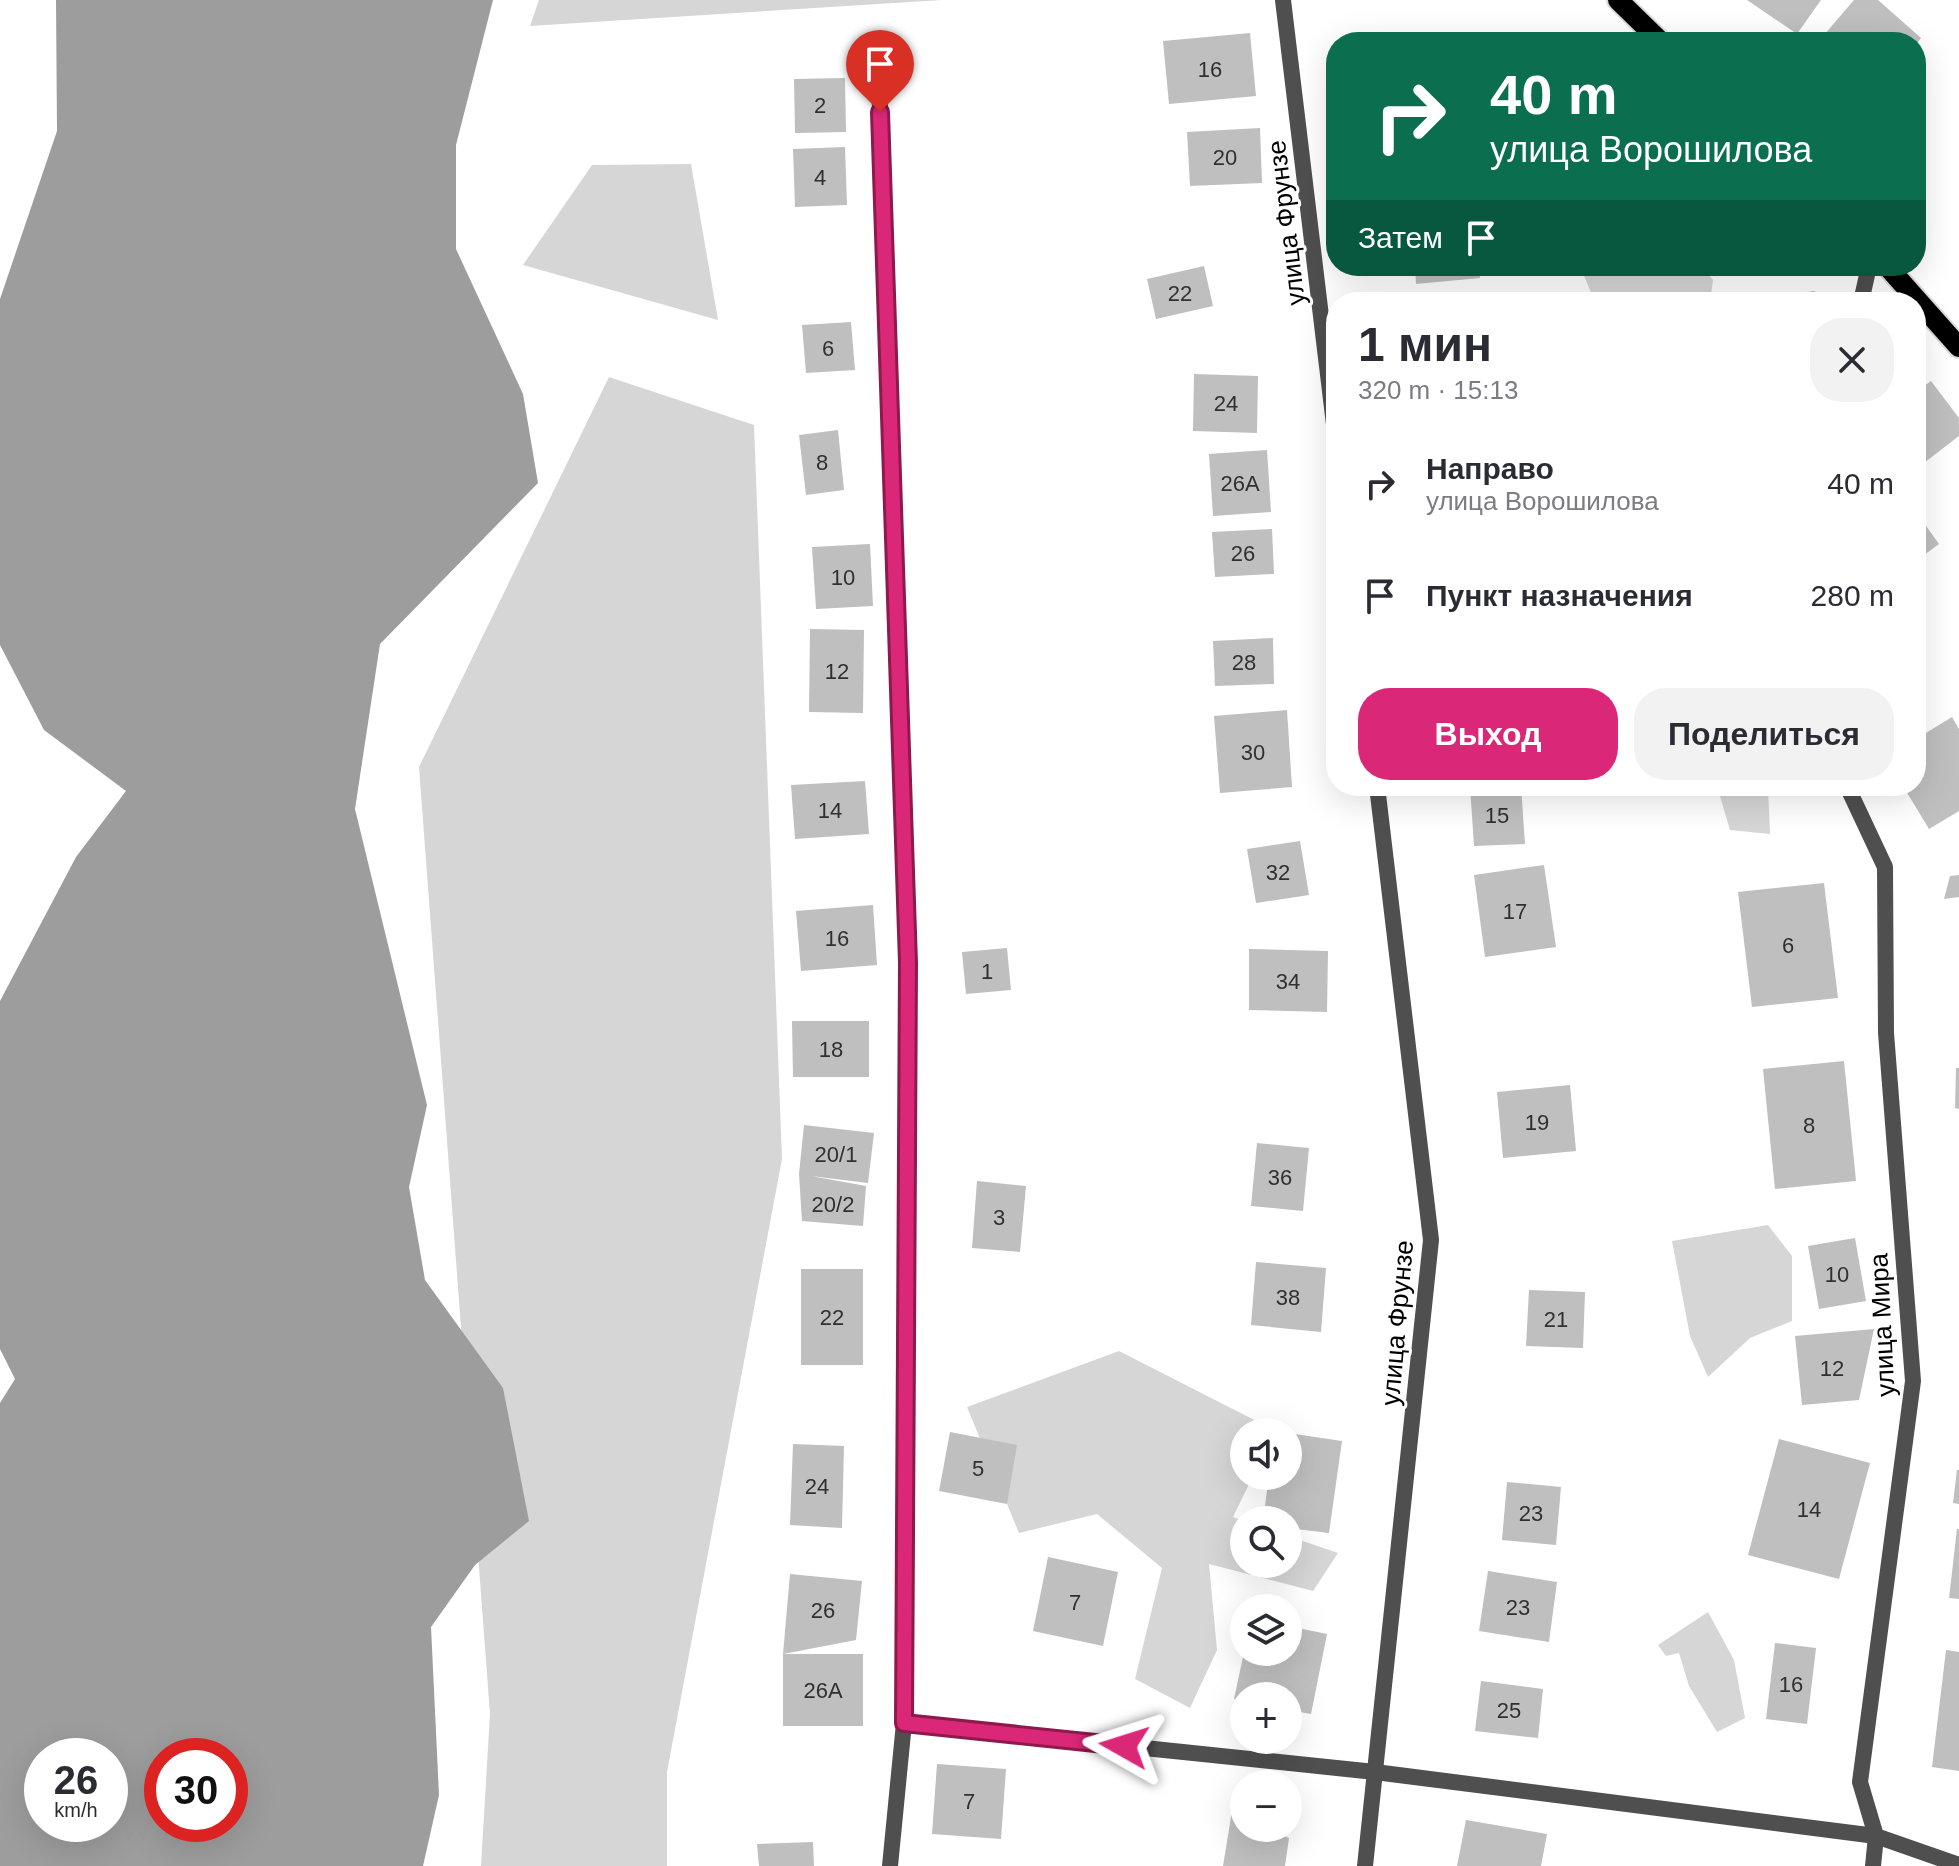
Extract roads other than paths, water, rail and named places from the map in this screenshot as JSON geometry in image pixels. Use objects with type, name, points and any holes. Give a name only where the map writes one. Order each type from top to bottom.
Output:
[{"type":"main road","points":[[1618,0],[1651,32]]},
{"type":"main road","points":[[1896,276],[1910,292]]},
{"type":"main road","points":[[1926,310],[1959,347]]},
{"type":"street","name":"улица Фрунзе","points":[[1283,0],[1326,358]]},
{"type":"street","points":[[878,48],[908,963],[904,1723],[890,1866]]},
{"type":"street","name":"улица Фрунзе","points":[[1365,1866],[1431,1240],[1378,796]]},
{"type":"street","name":"улица Мира","points":[[1852,796],[1885,867],[1886,1033],[1913,1381],[1860,1782],[1876,1836],[1873,1866]]},
{"type":"street","points":[[904,1723],[1375,1772],[1876,1836],[1959,1865]]}]
